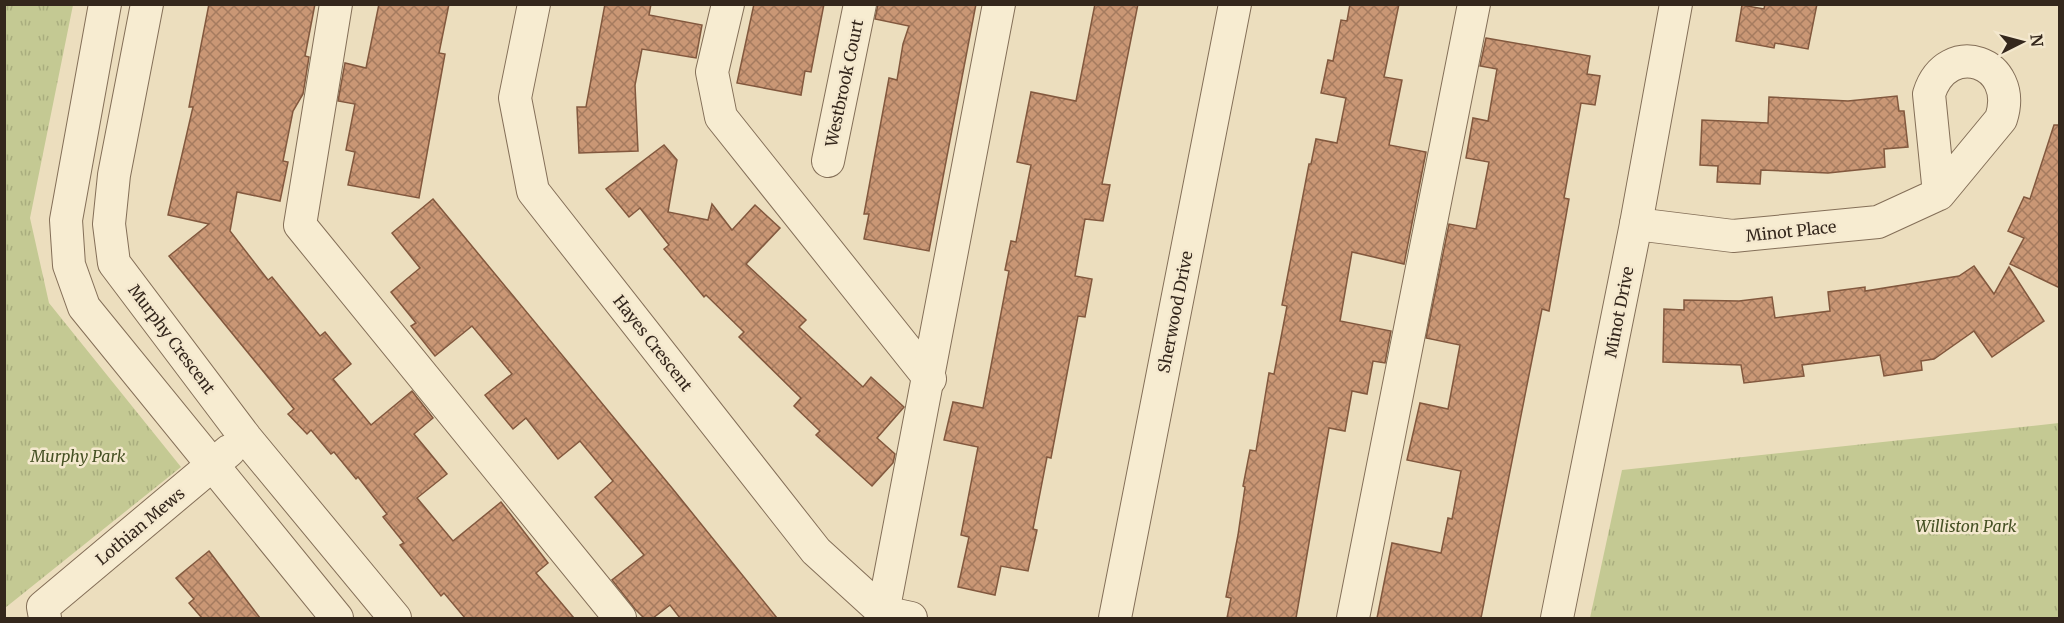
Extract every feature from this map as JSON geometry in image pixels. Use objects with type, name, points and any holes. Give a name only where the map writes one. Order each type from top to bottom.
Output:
[{"type":"street","points":[[105,4],[66,220],[69,265],[84,307],[337,618]]},
{"type":"street","name":"Murphy Crescent","points":[[147,4],[114,176],[109,224],[114,263],[246,438],[395,618]]},
{"type":"street","points":[[336,4],[300,225],[620,618]]},
{"type":"street","name":"Hayes Crescent","points":[[534,4],[515,98],[533,191],[816,551],[892,616]]},
{"type":"street","points":[[728,4],[712,72],[721,117],[930,378]]},
{"type":"street","name":"Westbrook Court","points":[[828,161],[860,4]]},
{"type":"street","points":[[892,616],[930,378],[999,4]]},
{"type":"street","name":"Sherwood Drive","points":[[1115,618],[1235,4]]},
{"type":"street","points":[[1353,618],[1474,4]]},
{"type":"street","name":"Minot Drive","points":[[1557,618],[1636,224],[1669,6]]},
{"type":"street","name":"Minot Place","points":[[1636,224],[1733,236],[1878,222],[1940,194]]},
{"type":"street","name":"Lothian Mews","points":[[45,618],[43,607],[246,438]]},
{"type":"green space","name":"Murphy Park","points":[[5,4],[73,5],[30,218],[49,303],[181,467],[5,608]]},
{"type":"green space","name":"Williston Park","points":[[2059,423],[2059,618],[1590,618],[1622,470]]},
{"type":"building","points":[[209,4],[315,4],[305,56],[309,57],[303,94],[293,111],[283,161],[288,162],[280,201],[237,192],[230,231],[268,280],[272,277],[320,336],[325,332],[351,364],[333,379],[371,425],[412,391],[433,418],[414,434],[447,474],[417,498],[453,541],[501,502],[548,563],[536,573],[574,618],[465,618],[444,593],[441,596],[400,545],[404,543],[383,517],[387,514],[358,477],[356,479],[334,452],[331,454],[311,430],[307,434],[288,414],[294,409],[169,256],[209,224],[168,215],[193,107],[189,107]]},
{"type":"building","points":[[379,4],[449,4],[439,53],[445,54],[419,198],[348,185],[355,152],[346,150],[355,104],[338,101],[345,63],[366,68]]},
{"type":"building","points":[[605,4],[651,4],[649,15],[702,25],[696,58],[642,49],[635,85],[638,151],[579,153],[577,107],[586,107]]},
{"type":"building","points":[[754,4],[824,4],[811,72],[805,71],[801,95],[737,83]]},
{"type":"building","points":[[878,4],[976,4],[929,251],[864,239],[869,214],[864,214],[889,78],[897,80],[903,44],[909,26],[875,19]]},
{"type":"building","points":[[1095,4],[1138,4],[1102,184],[1110,185],[1103,221],[1085,219],[1075,276],[1092,279],[1085,317],[1078,316],[1051,458],[1047,457],[1033,529],[1037,530],[1028,571],[1001,566],[995,595],[958,587],[969,537],[961,535],[978,447],[944,440],[953,402],[983,408],[1009,271],[1005,270],[1011,241],[1016,242],[1031,165],[1017,162],[1031,92],[1076,101]]},
{"type":"building","points":[[1350,4],[1399,4],[1384,77],[1402,80],[1389,145],[1426,152],[1404,264],[1352,252],[1340,321],[1391,331],[1385,363],[1373,361],[1367,394],[1352,391],[1345,431],[1329,428],[1296,618],[1227,618],[1231,598],[1226,597],[1238,535],[1245,487],[1243,486],[1250,450],[1256,451],[1269,373],[1274,374],[1287,306],[1282,305],[1309,164],[1311,164],[1316,139],[1337,143],[1346,98],[1321,93],[1328,60],[1333,61],[1341,20],[1347,21]]},
{"type":"building","points":[[1765,4],[1817,4],[1808,49],[1775,43],[1774,48],[1736,41],[1742,5],[1764,9]]},
{"type":"building","points":[[1486,38],[1590,56],[1587,74],[1600,76],[1595,105],[1581,103],[1564,198],[1569,199],[1549,311],[1542,309],[1481,618],[1377,618],[1392,543],[1441,553],[1448,518],[1452,519],[1461,471],[1407,460],[1420,403],[1448,409],[1460,345],[1426,338],[1449,224],[1476,229],[1489,162],[1466,158],[1473,118],[1488,121],[1497,69],[1480,66]]},
{"type":"building","points":[[1897,96],[1899,111],[1904,111],[1908,147],[1884,149],[1885,167],[1828,173],[1761,170],[1760,184],[1717,182],[1718,166],[1700,165],[1702,120],[1768,123],[1769,97],[1848,101]]},
{"type":"building","points":[[2054,125],[2060,125],[2060,288],[2010,264],[2024,238],[2008,231],[2024,197],[2030,199]]},
{"type":"building","points":[[664,145],[677,160],[668,212],[708,220],[712,204],[732,230],[755,205],[780,228],[746,264],[806,320],[799,327],[863,387],[871,377],[904,407],[877,438],[895,454],[893,463],[872,486],[816,435],[820,431],[794,406],[801,398],[739,337],[744,332],[706,295],[704,297],[664,249],[669,245],[640,208],[629,217],[606,189]]},
{"type":"building","points":[[433,199],[777,618],[680,618],[670,605],[653,618],[644,618],[635,609],[612,580],[644,555],[595,497],[613,481],[580,441],[558,459],[526,418],[513,429],[485,395],[512,374],[472,326],[435,356],[411,326],[416,323],[391,292],[420,268],[392,233]]},
{"type":"building","points":[[1974,266],[1994,294],[2009,267],[2044,321],[1992,357],[1974,331],[1934,359],[1921,361],[1922,370],[1884,376],[1880,355],[1802,365],[1804,376],[1744,383],[1741,365],[1663,362],[1664,309],[1684,310],[1684,300],[1739,301],[1772,297],[1775,318],[1830,311],[1828,292],[1865,287],[1865,291],[1959,276]]},
{"type":"building","points":[[209,551],[260,618],[202,618],[189,603],[194,599],[176,578]]}]
